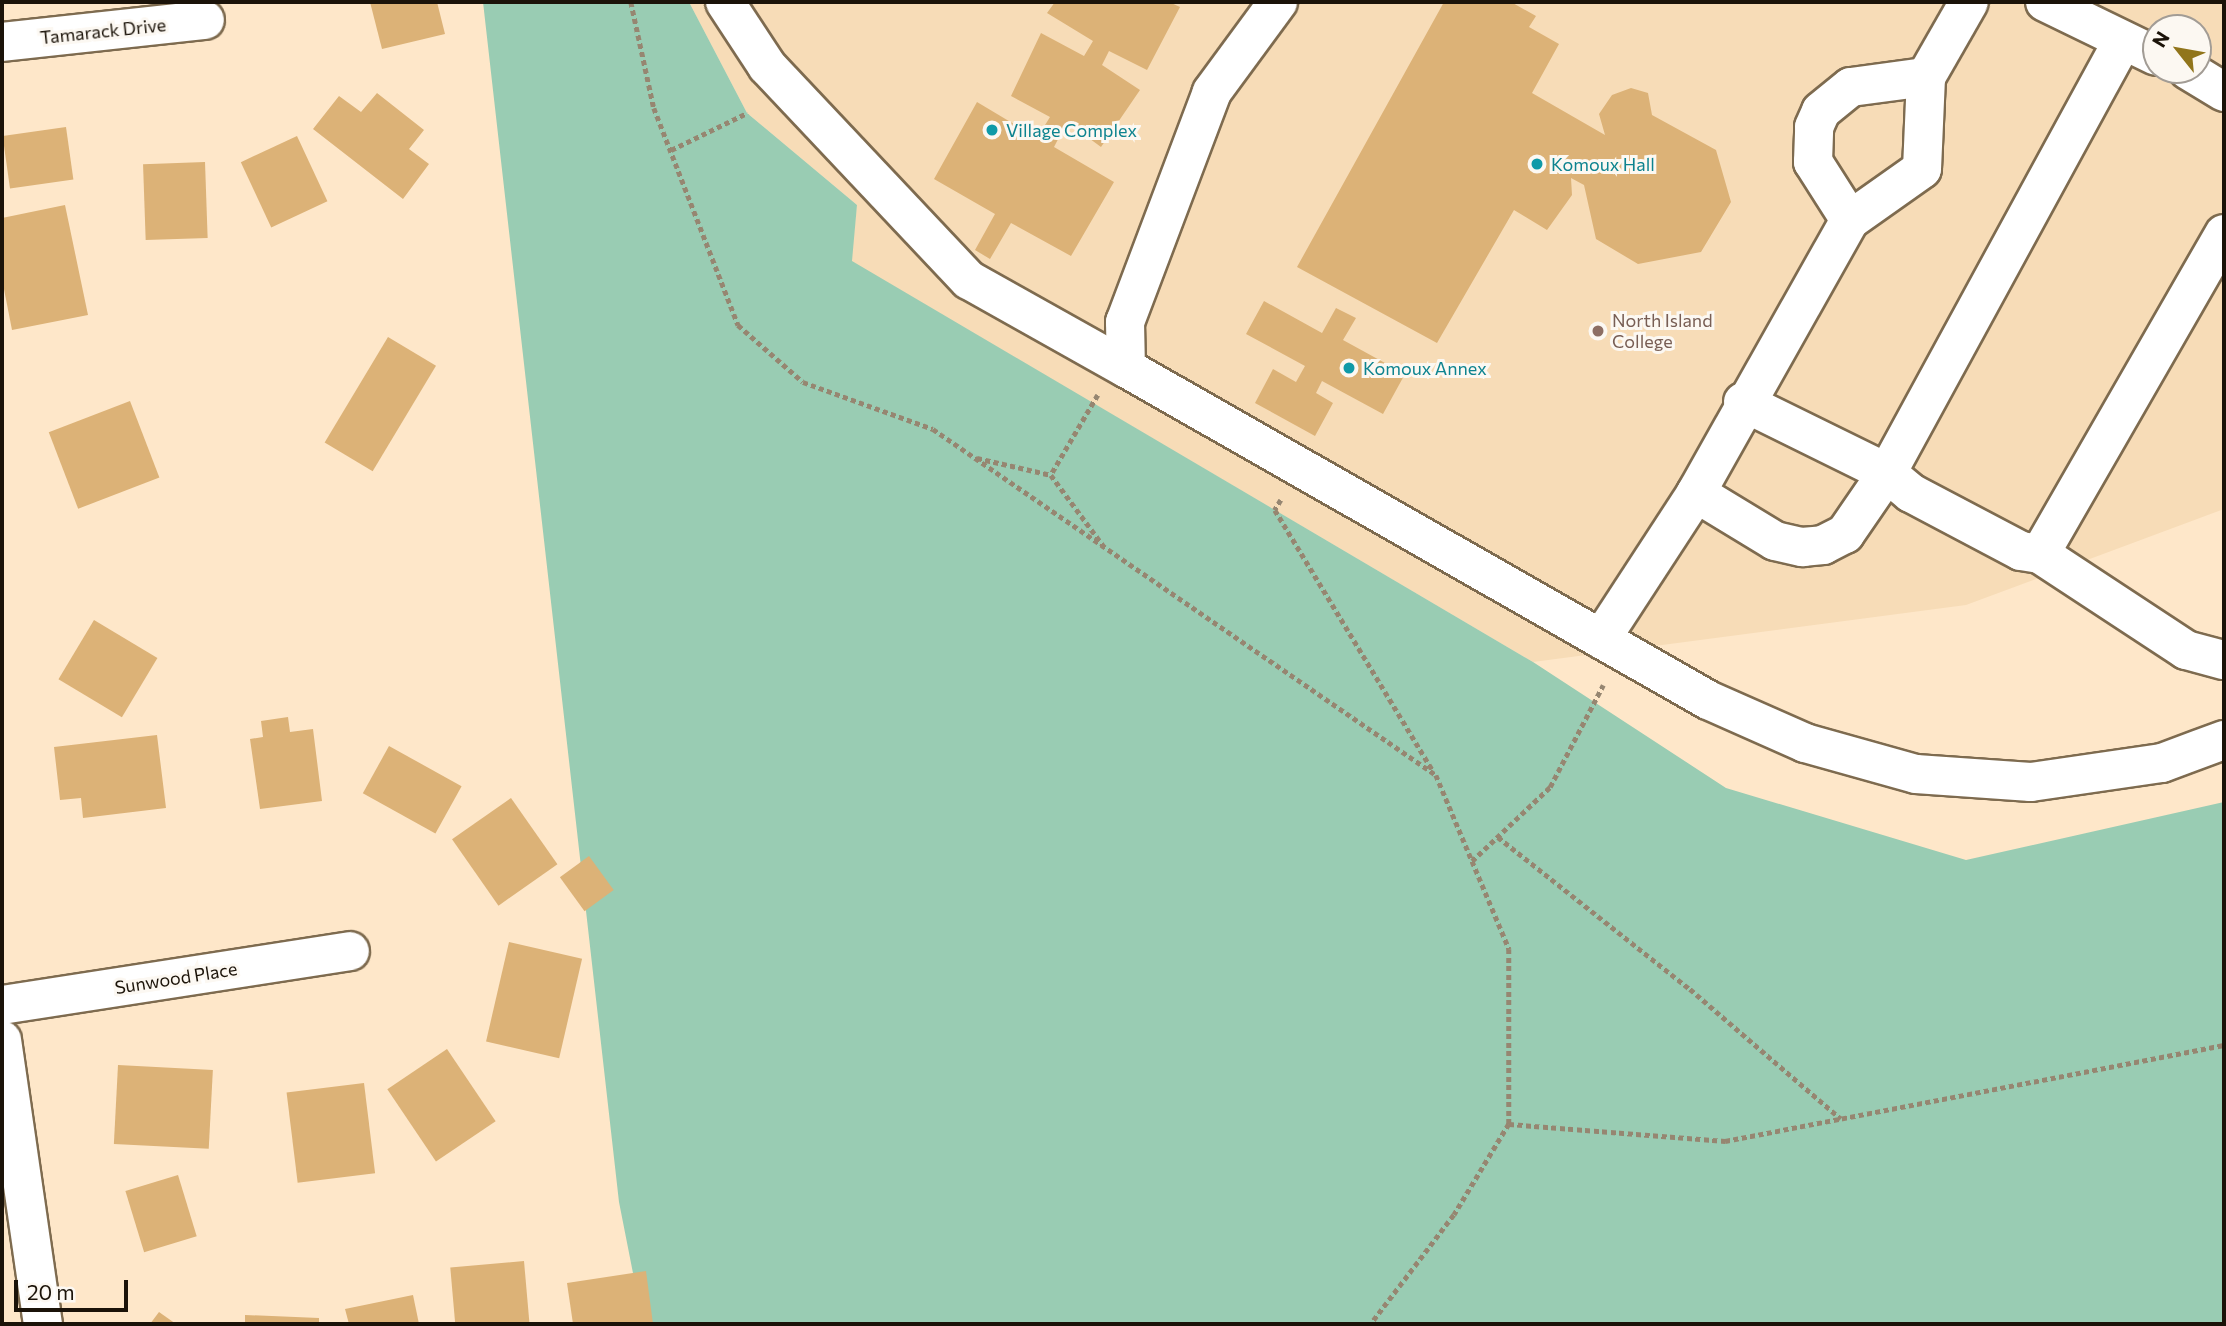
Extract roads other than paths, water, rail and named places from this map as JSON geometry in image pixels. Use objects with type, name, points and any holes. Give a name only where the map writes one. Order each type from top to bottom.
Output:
[{"type":"street","points":[[725,2],[767,66],[969,280],[1708,700],[1805,743],[1916,774],[2031,782],[2162,763],[2224,740]]},
{"type":"street","points":[[1126,368],[1125,322],[1212,92],[1278,2]]},
{"type":"street","points":[[1611,645],[1744,402],[1850,220],[1922,169],[1926,76],[1969,2]]},
{"type":"street","points":[[1696,493],[1775,541],[1802,547],[1823,545],[1845,534],[1887,473],[2140,49],[2045,2]]},
{"type":"street","name":"Tamarack Drive","points":[[2,42],[205,20]]},
{"type":"street","points":[[1850,220],[1813,162],[1814,127],[1821,111],[1851,87],[1926,76]]},
{"type":"street","points":[[2040,554],[2224,234]]},
{"type":"street","points":[[1744,402],[1887,473],[1948,512],[2021,551],[2040,554],[2186,650],[2224,660]]},
{"type":"street","name":"Sunwood Place","points":[[2,1005],[350,951]]},
{"type":"street","points":[[2,1040],[43,1324]]},
{"type":"place","name":"Village Complex","points":[[992,130]]},
{"type":"place","name":"Komoux Hall","points":[[1537,164]]},
{"type":"place","name":"North Island College","points":[[1598,331]]},
{"type":"place","name":"Komoux Annex","points":[[1349,368]]}]
